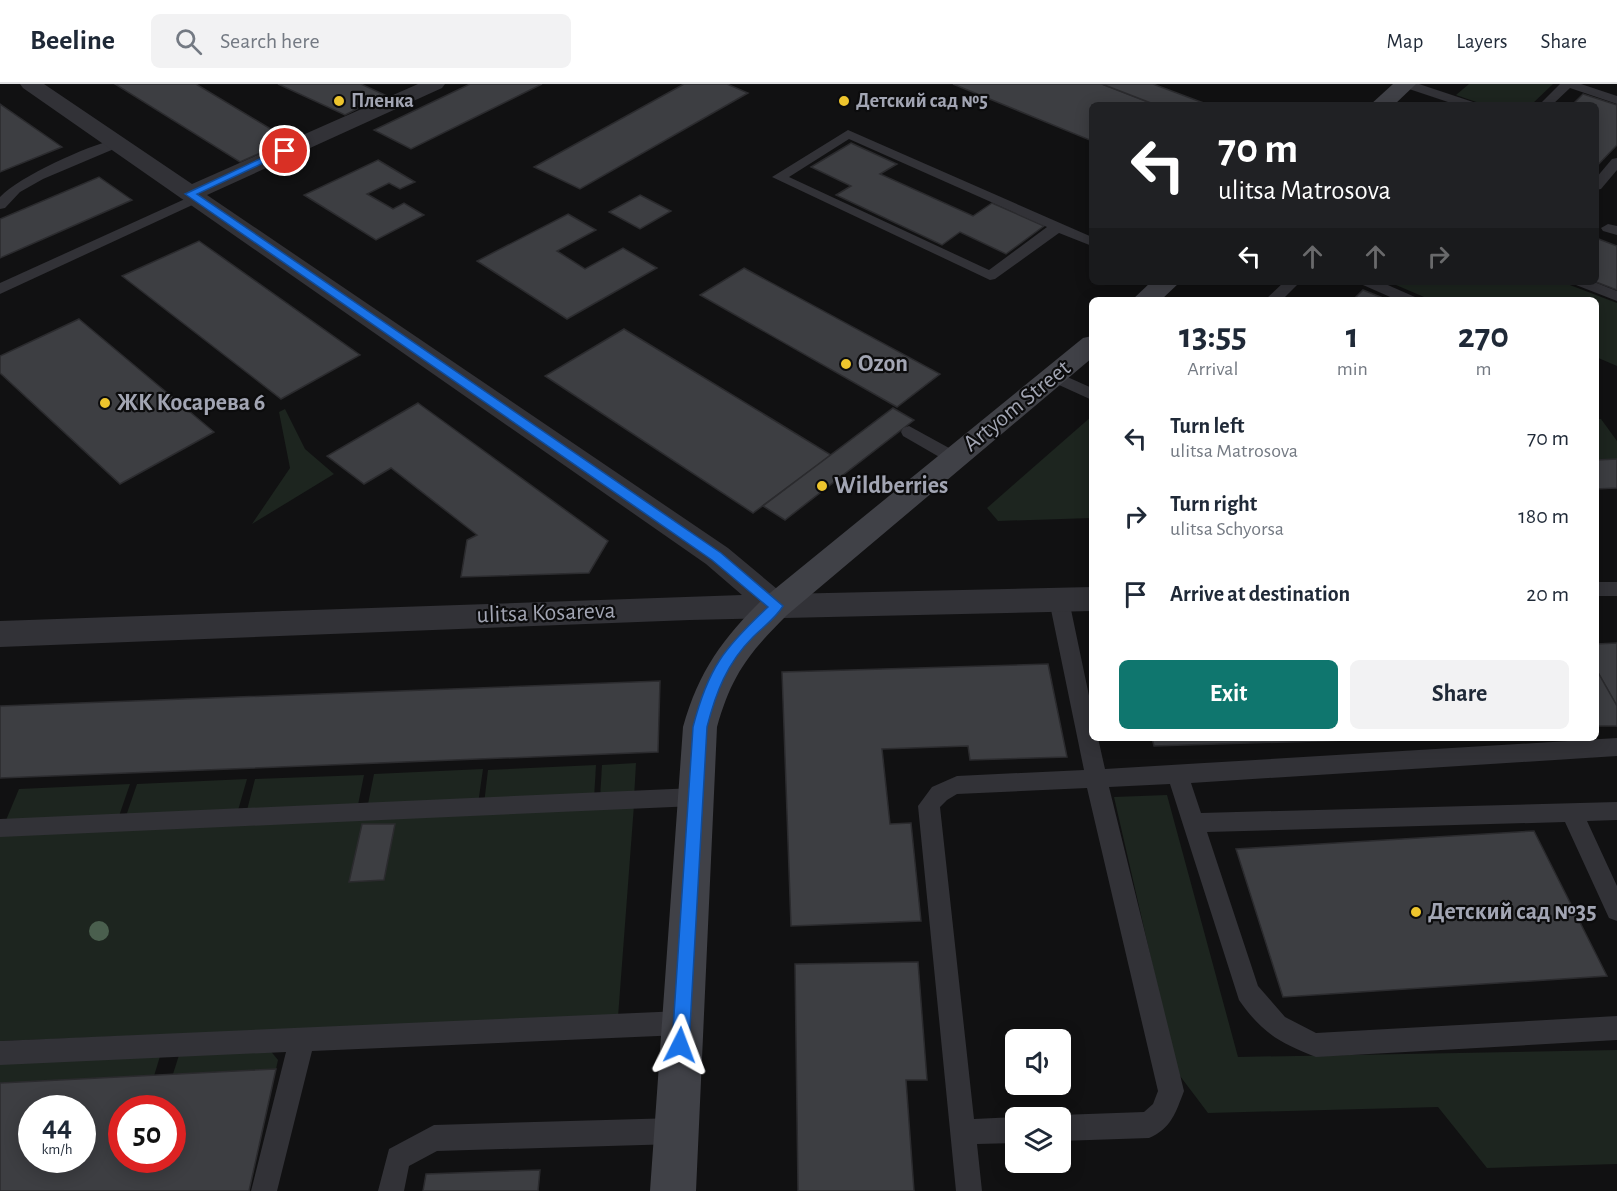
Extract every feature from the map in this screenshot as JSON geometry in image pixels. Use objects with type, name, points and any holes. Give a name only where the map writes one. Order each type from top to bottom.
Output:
[{"type":"main road","points":[[1385,102],[1407,84]]},
{"type":"main road","points":[[1149,297],[1163,285]]},
{"type":"main road","name":"Artyom Street","points":[[673,1191],[700,727],[708,694],[721,667],[747,635],[776,606],[1089,347]]},
{"type":"street","points":[[30,84],[717,556],[776,606]]},
{"type":"street","points":[[193,196],[435,84]]},
{"type":"street","name":"ulitsa Kosareva","points":[[0,634],[776,606],[1089,599]]},
{"type":"lane","points":[[1407,84],[1460,102]]},
{"type":"lane","points":[[1548,102],[1568,84],[1617,100]]},
{"type":"lane","points":[[1057,227],[990,276],[779,177],[848,134],[1089,241]]},
{"type":"lane","points":[[0,205],[15,189],[38,176],[116,143]]},
{"type":"lane","points":[[1599,183],[1617,162]]},
{"type":"lane","points":[[0,289],[193,196]]},
{"type":"lane","points":[[1277,297],[1290,285]]},
{"type":"lane","points":[[1375,285],[1403,297]]},
{"type":"lane","points":[[1589,285],[1617,296]]},
{"type":"lane","points":[[1054,376],[1089,394]]},
{"type":"lane","points":[[909,432],[954,458]]},
{"type":"lane","points":[[1599,589],[1617,590]]},
{"type":"lane","points":[[1059,600],[1096,778],[1171,1091],[1163,1113],[1149,1125],[1071,1128]]},
{"type":"lane","points":[[969,1191],[929,806],[937,793],[948,787],[963,784],[1178,775],[1617,747]]},
{"type":"lane","points":[[1178,775],[1248,992],[1263,1015],[1286,1034],[1316,1045],[1617,1028]]},
{"type":"lane","points":[[0,828],[695,797]]},
{"type":"lane","points":[[1193,823],[1617,811]]},
{"type":"lane","points":[[1572,813],[1617,911]]},
{"type":"lane","points":[[0,1053],[681,1023]]},
{"type":"lane","points":[[264,1191],[302,1040]]},
{"type":"lane","points":[[964,1132],[1005,1130]]},
{"type":"lane","points":[[391,1191],[398,1158],[434,1138],[676,1131]]},
{"type":"shaded area","points":[[1469,84],[1553,84],[1534,102],[1476,102],[1456,95]]},
{"type":"shaded area","points":[[1396,285],[1570,285],[1617,303],[1617,366],[1599,358],[1599,297],[1424,297]]},
{"type":"shaded area","points":[[285,409],[305,449],[334,474],[252,524],[290,468],[279,412]]},
{"type":"shaded area","points":[[1089,419],[1089,518],[998,521],[987,508]]},
{"type":"shaded area","points":[[1599,419],[1617,441],[1617,459],[1599,460]]},
{"type":"shaded area","points":[[636,763],[634,798],[600,799],[602,765]]},
{"type":"shaded area","points":[[596,765],[594,799],[484,804],[488,770]]},
{"type":"shaded area","points":[[483,769],[478,804],[367,809],[374,774]]},
{"type":"shaded area","points":[[364,775],[357,810],[246,814],[255,779]]},
{"type":"shaded area","points":[[247,779],[237,814],[125,819],[137,784]]},
{"type":"shaded area","points":[[130,784],[118,819],[4,825],[19,789]]},
{"type":"shaded area","points":[[1167,795],[1238,1057],[1617,1050],[1617,1164],[1487,1168],[1438,1107],[1208,1113],[1177,1072],[1114,797]]},
{"type":"shaded area","points":[[634,805],[618,1017],[0,1041],[0,835]]},
{"type":"shaded area","points":[[269,1049],[278,1060],[276,1069],[173,1074],[180,1052]]},
{"type":"shaded area","points":[[161,1053],[154,1076],[0,1083],[0,1059]]},
{"type":"building","points":[[115,84],[196,84],[289,140],[240,162]]},
{"type":"building","points":[[278,84],[361,84],[385,95],[345,115]]},
{"type":"building","points":[[470,84],[542,84],[411,149],[374,130]]},
{"type":"building","points":[[684,84],[727,84],[748,93],[580,189],[534,167]]},
{"type":"building","points":[[953,84],[1102,84],[1148,102],[1089,102],[1089,140]]},
{"type":"building","points":[[1102,84],[1153,84],[1201,102],[1148,102]]},
{"type":"building","points":[[1583,94],[1617,105],[1617,145],[1599,164],[1599,102],[1575,102]]},
{"type":"building","points":[[0,104],[62,147],[0,172]]},
{"type":"building","points":[[851,143],[897,164],[880,174],[973,216],[992,203],[1044,226],[1006,254],[960,232],[942,245],[836,195],[851,186],[811,167]]},
{"type":"building","points":[[378,160],[415,182],[400,189],[389,183],[367,194],[393,209],[404,203],[424,215],[376,240],[304,195]]},
{"type":"building","points":[[99,177],[132,200],[0,258],[0,219]]},
{"type":"building","points":[[640,195],[671,211],[640,229],[609,212]]},
{"type":"building","points":[[568,214],[596,230],[557,251],[585,269],[623,248],[657,268],[567,319],[477,261]]},
{"type":"building","points":[[1599,239],[1617,246],[1617,290],[1599,283]]},
{"type":"building","points":[[199,241],[360,355],[281,399],[122,276]]},
{"type":"building","points":[[744,268],[940,374],[897,407],[700,295]]},
{"type":"building","points":[[1363,290],[1380,297],[1356,297]]},
{"type":"building","name":"ЖК Косарева 6","points":[[79,319],[214,432],[120,484],[0,373],[0,356]]},
{"type":"building","points":[[624,329],[831,455],[753,513],[545,376]]},
{"type":"building","points":[[418,403],[608,541],[589,573],[461,577],[467,540],[477,535],[391,468],[364,484],[327,456]]},
{"type":"building","points":[[893,408],[914,420],[785,520],[763,506]]},
{"type":"building","points":[[1617,459],[1617,488],[1599,489],[1599,460]]},
{"type":"building","points":[[1617,643],[1617,706],[1599,674],[1599,644]]},
{"type":"building","points":[[1048,664],[1067,757],[970,760],[968,746],[882,749],[890,824],[911,823],[921,921],[791,926],[782,672]]},
{"type":"building","points":[[1599,674],[1617,706],[1617,726],[1599,726]]},
{"type":"building","points":[[660,681],[658,752],[0,778],[0,706]]},
{"type":"building","points":[[1153,741],[1316,741],[1154,746]]},
{"type":"building","points":[[362,824],[395,824],[384,880],[349,882]]},
{"type":"building","name":"Детский сад №35","points":[[1534,831],[1607,976],[1283,997],[1236,849]]},
{"type":"building","points":[[918,962],[927,1080],[906,1080],[914,1191],[798,1191],[795,964]]},
{"type":"building","points":[[276,1069],[249,1191],[0,1191],[0,1083]]},
{"type":"building","points":[[540,1170],[538,1191],[423,1191],[426,1174]]},
{"type":"place","name":"Пленка","points":[[339,101]]},
{"type":"place","name":"Детский сад №5","points":[[844,101]]},
{"type":"place","name":"Ozon","points":[[846,364]]},
{"type":"place","name":"ЖК Косарева 6","points":[[105,403]]},
{"type":"place","name":"Wildberries","points":[[822,486]]},
{"type":"place","name":"Детский сад №35","points":[[1416,912]]},
{"type":"route","points":[[285,151],[190,194],[717,556],[776,606],[747,635],[721,667],[708,694],[700,727],[680,1045]]}]
